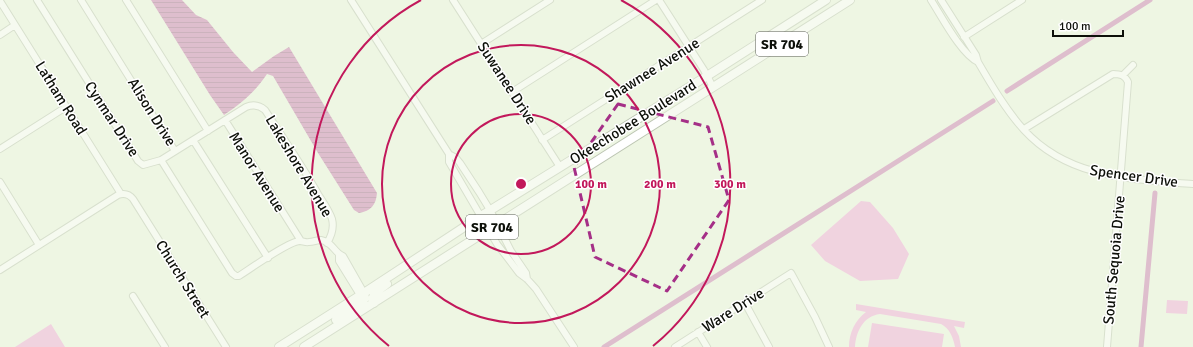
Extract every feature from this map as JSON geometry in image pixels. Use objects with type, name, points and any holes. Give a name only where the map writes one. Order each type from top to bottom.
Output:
[{"type":"main road","name":"Okeechobee Boulevard","points":[[279,347],[490,210],[707,76],[826,0]]},
{"type":"main road","name":"Okeechobee Boulevard","points":[[304,347],[850,0]]},
{"type":"main road","points":[[374,303],[372,299],[374,294],[393,280],[396,271]]},
{"type":"main road","points":[[332,329],[333,322],[363,301],[365,298],[362,294]]},
{"type":"street","name":"Cynmar Drive","points":[[37,0],[138,161],[143,165],[161,160],[232,273],[239,276],[268,258]]},
{"type":"street","name":"Alison Drive","points":[[81,0],[175,151],[193,140],[268,258]]},
{"type":"street","name":"Manor Avenue","points":[[126,0],[208,131]]},
{"type":"street","points":[[352,0],[449,154],[456,158],[460,163],[490,210],[511,251],[526,273],[527,279]]},
{"type":"street","name":"Suwanee Drive","points":[[453,0],[560,167]]},
{"type":"street","points":[[481,44],[550,0]]},
{"type":"street","points":[[512,92],[656,0]]},
{"type":"street","points":[[659,0],[689,46],[713,87]]},
{"type":"street","name":"Shawnee Avenue","points":[[542,140],[762,0]]},
{"type":"street","name":"Spencer Drive","points":[[931,0],[956,40],[971,59],[978,62]]},
{"type":"street","name":"Spencer Drive","points":[[941,0],[976,55],[978,62],[1006,107],[1024,130],[1039,144],[1063,160],[1080,168],[1094,172],[1121,177],[1193,184]]},
{"type":"street","points":[[964,37],[1022,0]]},
{"type":"street","name":"Latham Road","points":[[0,1],[121,194]]},
{"type":"street","points":[[936,8],[949,12]]},
{"type":"street","points":[[0,35],[15,25]]},
{"type":"street","points":[[1024,130],[1113,74],[1124,77],[1133,64]]},
{"type":"street","name":"South Sequoia Drive","points":[[1107,347],[1128,82],[1124,77]]},
{"type":"street","name":"Lakeshore Avenue","points":[[225,120],[252,105],[259,106],[265,110],[330,215],[333,229],[327,243]]},
{"type":"street","points":[[0,149],[66,107]]},
{"type":"street","name":"Manor Avenue","points":[[193,140],[225,120],[301,241]]},
{"type":"street","points":[[161,160],[175,151]]},
{"type":"street","points":[[449,154],[449,162],[497,244],[519,273],[536,289],[574,347]]},
{"type":"street","points":[[0,182],[39,245]]},
{"type":"street","points":[[0,270],[121,194]]},
{"type":"street","name":"Church Street","points":[[121,194],[128,194],[140,210],[226,347]]},
{"type":"street","points":[[268,258],[288,245],[301,241],[310,242],[319,240],[327,243],[333,246],[339,255],[343,256],[362,294]]},
{"type":"street","name":"Ware Drive","points":[[675,347],[791,273],[815,317],[829,347]]},
{"type":"street","points":[[133,296],[165,347]]},
{"type":"street","points":[[745,302],[769,347]]},
{"type":"street","points":[[698,332],[706,347]]},
{"type":"highlighted area","points":[[618,104],[708,127],[729,200],[667,291],[595,257],[574,167]]},
{"type":"shaded area","points":[[151,0],[182,0],[196,15],[207,20],[233,52],[252,72],[289,47],[377,193],[372,207],[367,211],[359,213],[354,210],[318,153],[273,76],[267,74],[248,97],[224,115]]},
{"type":"shaded area","points":[[861,201],[870,202],[893,228],[909,254],[898,279],[860,281],[825,261],[811,245]]},
{"type":"shaded area","points":[[1167,300],[1188,301],[1187,314],[1166,313]]},
{"type":"shaded area","points":[[856,304],[965,322],[964,328],[954,326],[959,336],[961,347],[955,347],[951,334],[947,328],[941,324],[880,314],[874,315],[865,321],[859,330],[855,347],[849,347],[853,327],[866,312],[856,310]]},
{"type":"shaded area","points":[[872,323],[944,334],[942,347],[868,347]]},
{"type":"shaded area","points":[[51,324],[65,347],[15,347]]},
{"type":"waterway","points":[[1007,91],[1150,0]]},
{"type":"waterway","points":[[604,347],[993,101]]},
{"type":"waterway","points":[[1141,347],[1155,193]]}]
